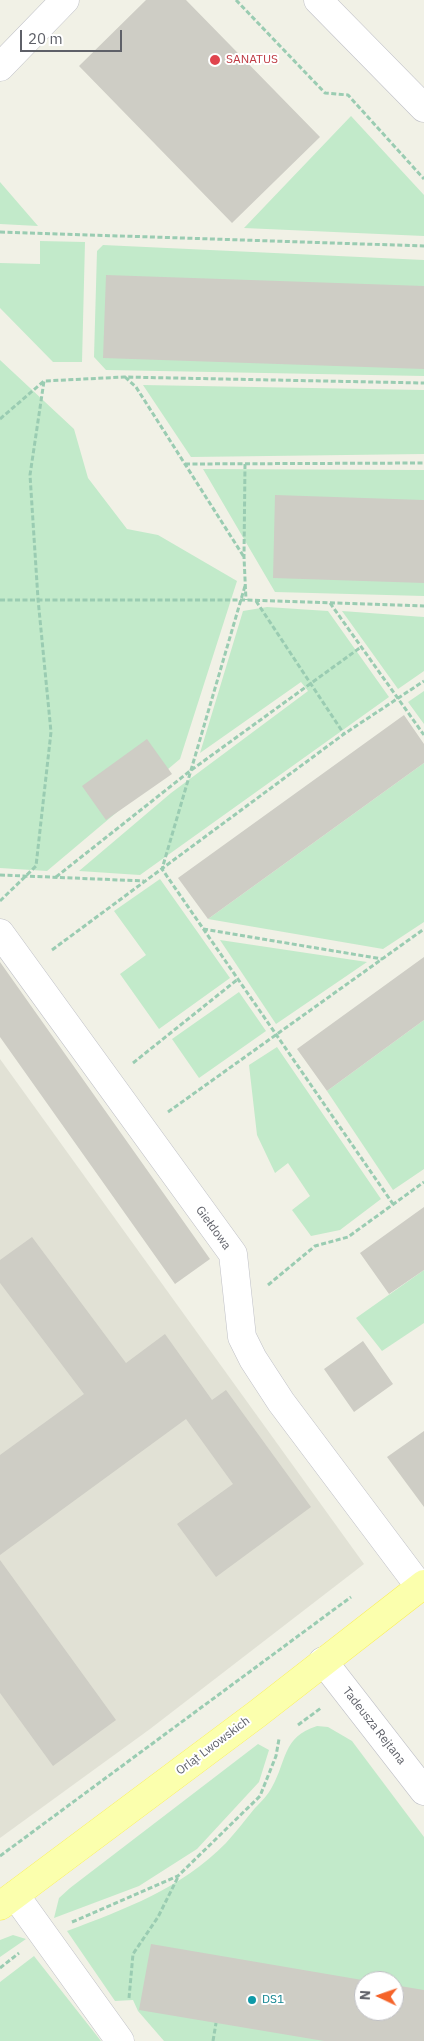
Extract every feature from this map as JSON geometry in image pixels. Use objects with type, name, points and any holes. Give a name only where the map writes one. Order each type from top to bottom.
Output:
[{"type":"main road","name":"Orląt Lwowskich","points":[[7,1900],[257,1714],[422,1585]]},
{"type":"street","points":[[0,67],[66,0]]},
{"type":"street","points":[[318,0],[424,108]]},
{"type":"street","name":"Giełdowa","points":[[0,933],[232,1254],[242,1337],[253,1360],[281,1402],[422,1585]]},
{"type":"street","name":"Tadeusza Rejtana","points":[[323,1661],[424,1791]]},
{"type":"street","points":[[7,1900],[44,1934],[120,2041]]},
{"type":"path","points":[[236,0],[325,93],[348,94],[424,179]]},
{"type":"path","points":[[0,232],[424,246]]},
{"type":"path","points":[[124,377],[136,387],[244,557]]},
{"type":"path","points":[[0,419],[44,382],[124,377],[424,383]]},
{"type":"path","points":[[0,901],[36,866],[50,732],[38,599],[30,475],[44,382]]},
{"type":"path","points":[[185,464],[424,463]]},
{"type":"path","points":[[245,464],[244,557],[246,600]]},
{"type":"path","points":[[162,869],[239,600],[245,586]]},
{"type":"path","points":[[0,600],[256,600],[424,606]]},
{"type":"path","points":[[256,600],[344,734]]},
{"type":"path","points":[[330,603],[424,735]]},
{"type":"path","points":[[56,877],[190,770],[361,647]]},
{"type":"path","points":[[26,969],[344,734],[424,681]]},
{"type":"path","points":[[162,869],[393,1204]]},
{"type":"path","points":[[0,875],[145,881]]},
{"type":"path","points":[[203,928],[382,959]]},
{"type":"path","points":[[142,1130],[424,929]]},
{"type":"path","points":[[108,1083],[238,979]]},
{"type":"path","points":[[238,1310],[315,1246],[348,1237],[424,1182]]},
{"type":"path","points":[[0,1856],[352,1596]]},
{"type":"path","points":[[293,1729],[316,1713]]},
{"type":"path","points":[[129,2002],[133,1954],[158,1917],[178,1876],[260,1796],[276,1756],[278,1740],[286,1734]]},
{"type":"path","points":[[0,1968],[44,1934],[178,1876]]},
{"type":"path","points":[[213,2041],[216,2023]]},
{"type":"shaded area","points":[[0,1059],[364,1564],[150,1729],[0,1838]]},
{"type":"green space","points":[[351,116],[424,195],[424,236],[244,228]]},
{"type":"green space","points":[[0,182],[38,226],[0,224]]},
{"type":"green space","points":[[40,241],[85,242],[82,362],[53,362],[0,308],[0,263],[40,264]]},
{"type":"green space","points":[[103,245],[424,260],[424,376],[106,370],[94,357],[97,251]]},
{"type":"green space","points":[[0,360],[74,429],[88,478],[127,529],[158,535],[237,581],[180,759],[47,871],[0,868]]},
{"type":"green space","points":[[143,385],[424,390],[424,454],[191,457]]},
{"type":"green space","points":[[203,469],[424,470],[424,596],[275,592]]},
{"type":"green space","points":[[267,607],[328,611],[389,697],[140,875],[79,871],[171,793],[308,691],[301,682],[200,753],[243,611]]},
{"type":"green space","points":[[342,611],[424,617],[424,671],[398,689]]},
{"type":"green space","points":[[424,691],[424,724],[408,702]]},
{"type":"green space","points":[[424,763],[424,922],[383,949],[208,919]]},
{"type":"green space","points":[[160,879],[230,978],[159,1029],[120,974],[146,955],[114,911]]},
{"type":"green space","points":[[220,940],[367,962],[276,1024]]},
{"type":"green space","points":[[239,992],[266,1031],[199,1078],[172,1039]]},
{"type":"green space","points":[[424,1020],[424,1169],[393,1190],[327,1091]]},
{"type":"green space","points":[[277,1047],[381,1199],[340,1230],[311,1236],[292,1210],[310,1196],[288,1163],[275,1173],[257,1135],[249,1065]]},
{"type":"green space","points":[[424,1270],[424,1323],[382,1351],[356,1318]]},
{"type":"green space","points":[[317,1726],[328,1727],[352,1741],[424,1837],[424,2041],[164,2041],[138,2011],[133,2000],[115,2001],[67,1931],[131,1906],[151,1896],[190,1873],[209,1859],[226,1843],[266,1796],[277,1777],[291,1743],[297,1737]]},
{"type":"green space","points":[[258,1744],[269,1750],[259,1782],[197,1849],[139,1886],[54,1918],[59,1898],[70,1888]]},
{"type":"green space","points":[[13,1935],[26,1939],[0,1957],[0,1940]]},
{"type":"green space","points":[[34,1956],[101,2041],[0,2041],[0,1982]]},
{"type":"building","points":[[146,0],[186,0],[320,137],[232,223],[79,66]]},
{"type":"building","points":[[106,275],[424,286],[424,369],[103,358]]},
{"type":"building","points":[[275,495],[424,500],[424,583],[273,578]]},
{"type":"building","points":[[404,715],[424,744],[424,763],[208,919],[178,878]]},
{"type":"building","points":[[147,739],[172,774],[106,820],[82,786]]},
{"type":"building","points":[[424,957],[424,1020],[327,1091],[297,1049]]},
{"type":"building","points":[[0,962],[210,1259],[175,1284],[0,1037]]},
{"type":"building","points":[[424,1207],[424,1270],[389,1294],[360,1253]]},
{"type":"building","points":[[32,1237],[126,1363],[165,1334],[212,1400],[226,1390],[311,1507],[216,1577],[177,1524],[233,1484],[186,1419],[0,1555],[0,1455],[84,1394],[0,1283],[0,1260]]},
{"type":"building","points":[[363,1341],[393,1384],[354,1412],[324,1369]]},
{"type":"building","points":[[424,1431],[424,1507],[387,1457]]},
{"type":"building","points":[[0,1560],[116,1720],[53,1766],[0,1693]]},
{"type":"building","name":"DS1","points":[[151,1944],[354,1979],[354,2021],[404,2021],[404,1987],[424,1990],[424,2041],[324,2041],[139,2010]]},
{"type":"place","name":"SANATUS","points":[[215,60]]},
{"type":"place","name":"DS1","points":[[252,2000]]}]
